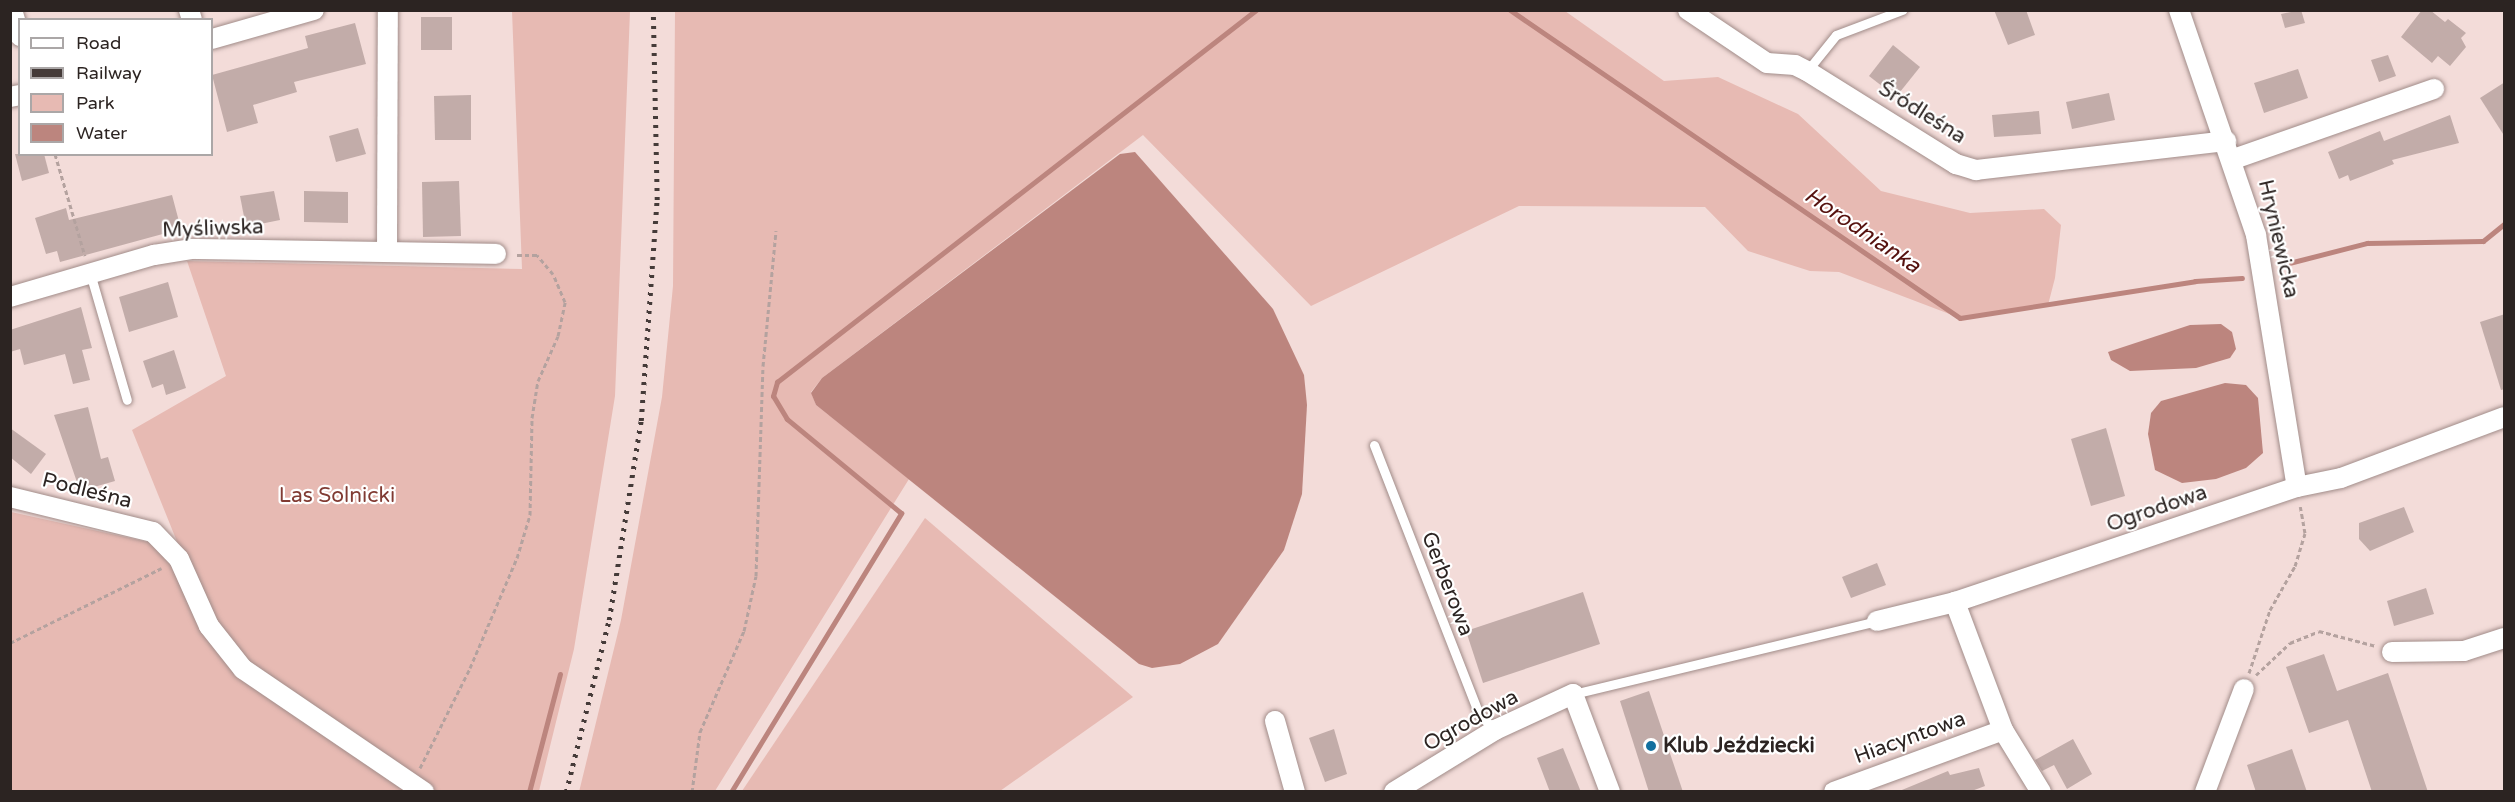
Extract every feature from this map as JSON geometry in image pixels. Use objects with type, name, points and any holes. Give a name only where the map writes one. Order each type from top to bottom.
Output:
[{"type":"street","points":[[12,10],[18,30]]},
{"type":"street","points":[[213,39],[314,10]]},
{"type":"street","points":[[387,252],[388,10]]},
{"type":"street","name":"Śródleśna","points":[[1688,10],[1767,63],[1795,64],[1956,164],[1976,171],[2226,141]]},
{"type":"street","name":"Hryniewicka","points":[[2179,10],[2234,159],[2256,235],[2269,299],[2297,487]]},
{"type":"street","points":[[2234,159],[2434,89]]},
{"type":"street","name":"Myśliwska","points":[[10,297],[90,273],[193,249],[496,254]]},
{"type":"street","name":"Ogrodowa","points":[[1877,621],[1955,602],[2297,487],[2341,478],[2505,417]]},
{"type":"street","name":"Podleśna","points":[[10,497],[153,532],[179,559]]},
{"type":"street","points":[[179,559],[209,626],[243,669],[418,788]]},
{"type":"street","points":[[1955,602],[2003,730],[2042,792]]},
{"type":"street","points":[[2392,652],[2464,651],[2505,638]]},
{"type":"street","points":[[2205,792],[2244,689]]},
{"type":"street","points":[[1573,694],[1610,792]]},
{"type":"street","name":"Ogrodowa","points":[[1394,792],[1495,730],[1573,694]]},
{"type":"street","points":[[1275,721],[1295,792]]},
{"type":"street","name":"Hiacyntowa","points":[[1834,792],[2003,730]]},
{"type":"lane","points":[[1808,71],[1836,35],[1902,10]]},
{"type":"lane","points":[[90,273],[127,400]]},
{"type":"lane","name":"Gerberowa","points":[[1374,445],[1479,714],[1495,730]]},
{"type":"lane","points":[[1573,694],[1877,621]]},
{"type":"path","points":[[56,156],[90,273]]},
{"type":"path","points":[[692,792],[700,732],[744,631],[756,576],[763,366],[776,231]]},
{"type":"path","points":[[418,788],[518,558],[530,515],[532,418],[538,381],[558,336],[565,302],[553,274],[537,255],[496,254]]},
{"type":"path","points":[[2244,689],[2270,610],[2295,566],[2305,533],[2297,487]]},
{"type":"path","points":[[10,643],[179,559]]},
{"type":"path","points":[[2244,689],[2290,643],[2319,631],[2392,652]]},
{"type":"green space","name":"Las Solnicki","points":[[512,11],[630,11],[615,396],[574,649],[539,791],[11,792],[11,512],[180,549],[132,430],[226,376],[187,261],[522,269]]},
{"type":"green space","points":[[675,11],[1565,11],[1664,81],[1718,77],[1798,114],[1881,191],[1970,213],[2044,209],[2061,225],[2055,278],[2048,305],[1960,318],[1839,272],[1810,271],[1748,251],[1705,207],[1519,206],[1311,306],[1143,135],[822,378],[811,392],[816,405],[909,479],[715,791],[579,792],[621,620],[662,397],[673,286]]},
{"type":"green space","points":[[925,518],[1133,697],[1000,791],[742,791]]},
{"type":"water","points":[[1135,152],[1273,309],[1304,375],[1307,405],[1302,494],[1284,550],[1218,644],[1180,664],[1152,668],[1139,664],[816,405],[811,393],[822,378],[1120,154]]},
{"type":"water","points":[[2221,324],[2232,332],[2236,349],[2230,358],[2196,368],[2130,371],[2111,360],[2108,352],[2190,325]]},
{"type":"water","points":[[2225,383],[2246,385],[2258,398],[2263,453],[2246,468],[2216,479],[2182,483],[2155,470],[2148,434],[2151,413],[2161,401]]},
{"type":"building","points":[[1994,10],[2026,10],[2035,35],[2008,45]]},
{"type":"building","points":[[2301,10],[2305,23],[2285,28],[2281,14]]},
{"type":"building","points":[[2422,10],[2430,10],[2445,22],[2448,19],[2466,33],[2461,38],[2466,47],[2450,66],[2438,56],[2432,63],[2401,37]]},
{"type":"building","points":[[421,17],[452,17],[452,50],[421,50]]},
{"type":"building","points":[[355,23],[366,64],[294,82],[297,92],[253,105],[258,123],[227,132],[213,75],[308,48],[305,36]]},
{"type":"building","points":[[1893,45],[1920,67],[1896,97],[1869,76]]},
{"type":"building","points":[[2388,55],[2396,76],[2379,82],[2371,60]]},
{"type":"building","points":[[2298,69],[2308,98],[2264,113],[2254,83]]},
{"type":"building","points":[[2505,82],[2505,137],[2480,98]]},
{"type":"building","points":[[2109,93],[2115,120],[2072,129],[2066,102]]},
{"type":"building","points":[[471,95],[471,140],[435,140],[434,96]]},
{"type":"building","points":[[2039,111],[2041,134],[1994,137],[1992,115]]},
{"type":"building","points":[[2450,115],[2459,143],[2392,160],[2394,164],[2350,181],[2348,175],[2339,179],[2328,152],[2380,131],[2384,141]]},
{"type":"building","points":[[358,128],[366,154],[336,162],[329,136]]},
{"type":"building","points":[[15,154],[45,156],[49,173],[22,181]]},
{"type":"building","points":[[459,181],[461,236],[423,237],[422,182]]},
{"type":"building","points":[[274,191],[280,220],[246,227],[240,196]]},
{"type":"building","points":[[304,191],[348,192],[348,223],[304,222]]},
{"type":"building","points":[[172,195],[181,229],[60,262],[57,251],[46,254],[35,218],[66,208],[69,220]]},
{"type":"building","points":[[168,282],[178,317],[129,332],[119,297]]},
{"type":"building","points":[[81,307],[92,348],[82,350],[90,380],[73,384],[65,354],[24,365],[20,349],[10,352],[10,330]]},
{"type":"building","points":[[2505,314],[2505,389],[2501,390],[2480,322]]},
{"type":"building","points":[[174,350],[186,388],[166,395],[163,384],[152,388],[143,361]]},
{"type":"building","points":[[88,407],[101,459],[108,457],[115,481],[80,491],[54,415]]},
{"type":"building","points":[[10,428],[46,454],[31,474],[10,457]]},
{"type":"building","points":[[2106,428],[2125,496],[2091,506],[2071,439]]},
{"type":"building","points":[[2404,507],[2414,532],[2370,551],[2359,539],[2359,523]]},
{"type":"building","points":[[1877,563],[1886,585],[1851,598],[1842,577]]},
{"type":"building","points":[[2426,588],[2434,614],[2394,626],[2387,601]]},
{"type":"building","points":[[1583,592],[1600,644],[1483,683],[1466,631]]},
{"type":"building","points":[[2324,654],[2337,691],[2388,673],[2428,792],[2372,792],[2348,720],[2309,733],[2286,667]]},
{"type":"building","name":"Klub Jeździecki","points":[[1649,691],[1683,792],[1649,792],[1620,701]]},
{"type":"building","points":[[1334,729],[1347,774],[1325,782],[1309,738]]},
{"type":"building","points":[[2073,739],[2092,774],[2067,789],[2054,765],[2042,771],[2035,760]]},
{"type":"building","points":[[1563,748],[1581,792],[1550,792],[1537,758]]},
{"type":"building","points":[[2292,749],[2307,792],[2256,792],[2247,765]]},
{"type":"building","points":[[1979,768],[1985,786],[1969,792],[1897,792],[1948,771],[1950,775]]},
{"type":"waterway","points":[[731,792],[901,513],[787,419],[773,396],[777,382],[1256,10]]},
{"type":"waterway","name":"Horodnianka","points":[[1510,10],[1960,318],[2195,281],[2242,278]]},
{"type":"waterway","name":"Horodnianka","points":[[2289,263],[2367,243],[2483,241],[2504,224]]},
{"type":"waterway","points":[[529,792],[560,674]]},
{"type":"railway","points":[[566,792],[609,620],[641,421],[657,200],[653,10]]},
{"type":"place","name":"Klub Jeździecki","points":[[1651,746]]}]
